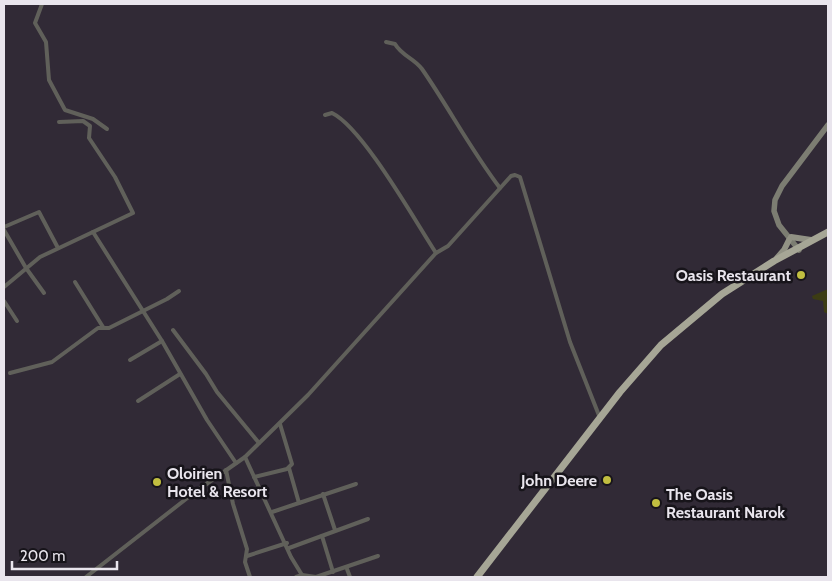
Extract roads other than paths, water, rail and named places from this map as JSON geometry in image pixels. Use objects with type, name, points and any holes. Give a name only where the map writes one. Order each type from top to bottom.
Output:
[{"type":"highway","points":[[722,294],[732,291],[811,240],[828,233]]},
{"type":"highway","points":[[478,577],[600,418],[661,345],[722,294],[774,261],[828,233]]},
{"type":"main road","points":[[797,250],[776,218],[774,206],[777,194],[828,125]]},
{"type":"main road","points":[[789,237],[811,240]]},
{"type":"main road","points":[[774,261],[784,250],[789,237]]},
{"type":"street","points":[[42,4],[35,23],[46,42],[49,80],[57,97],[65,110],[93,118],[107,129]]},
{"type":"street","points":[[386,42],[395,44],[399,52],[417,62],[471,148],[500,188]]},
{"type":"street","points":[[324,115],[332,113],[341,118],[359,138],[436,253]]},
{"type":"street","points":[[4,287],[26,268],[58,248],[122,220],[133,213],[115,177],[89,138],[90,126],[83,121],[60,122]]},
{"type":"street","points":[[86,577],[245,457],[280,424],[436,253],[448,246],[513,175],[518,175],[523,180],[570,342],[600,418]]},
{"type":"street","points":[[44,293],[26,268],[4,228],[39,212],[42,214],[58,248]]},
{"type":"street","points":[[93,232],[236,463]]},
{"type":"street","points":[[74,282],[104,327]]},
{"type":"street","points":[[10,373],[52,362],[98,328],[110,328],[179,291]]},
{"type":"street","points":[[4,301],[17,321]]},
{"type":"street","points":[[173,330],[217,392],[259,443]]},
{"type":"street","points":[[130,360],[162,341]]},
{"type":"street","points":[[138,401],[180,374]]},
{"type":"street","points":[[254,477],[288,468],[292,461],[280,424]]},
{"type":"street","points":[[245,457],[302,575]]},
{"type":"street","points":[[288,468],[299,503]]},
{"type":"street","points":[[226,470],[233,504],[248,549],[245,564],[250,577]]},
{"type":"street","points":[[272,512],[356,484]]},
{"type":"street","points":[[323,494],[335,530]]},
{"type":"street","points":[[289,548],[368,519]]},
{"type":"street","points":[[322,536],[333,572]]},
{"type":"street","points":[[247,556],[286,543]]},
{"type":"street","points":[[297,577],[302,575],[316,577],[347,569],[378,556]]},
{"type":"street","points":[[347,569],[350,577]]},
{"type":"place","name":"Oasis Restaurant","points":[[801,275]]},
{"type":"place","name":"John Deere","points":[[607,480]]},
{"type":"place","name":"Oloirien Hotel & Resort","points":[[157,482]]},
{"type":"place","name":"The Oasis Restaurant Narok","points":[[656,503]]}]
